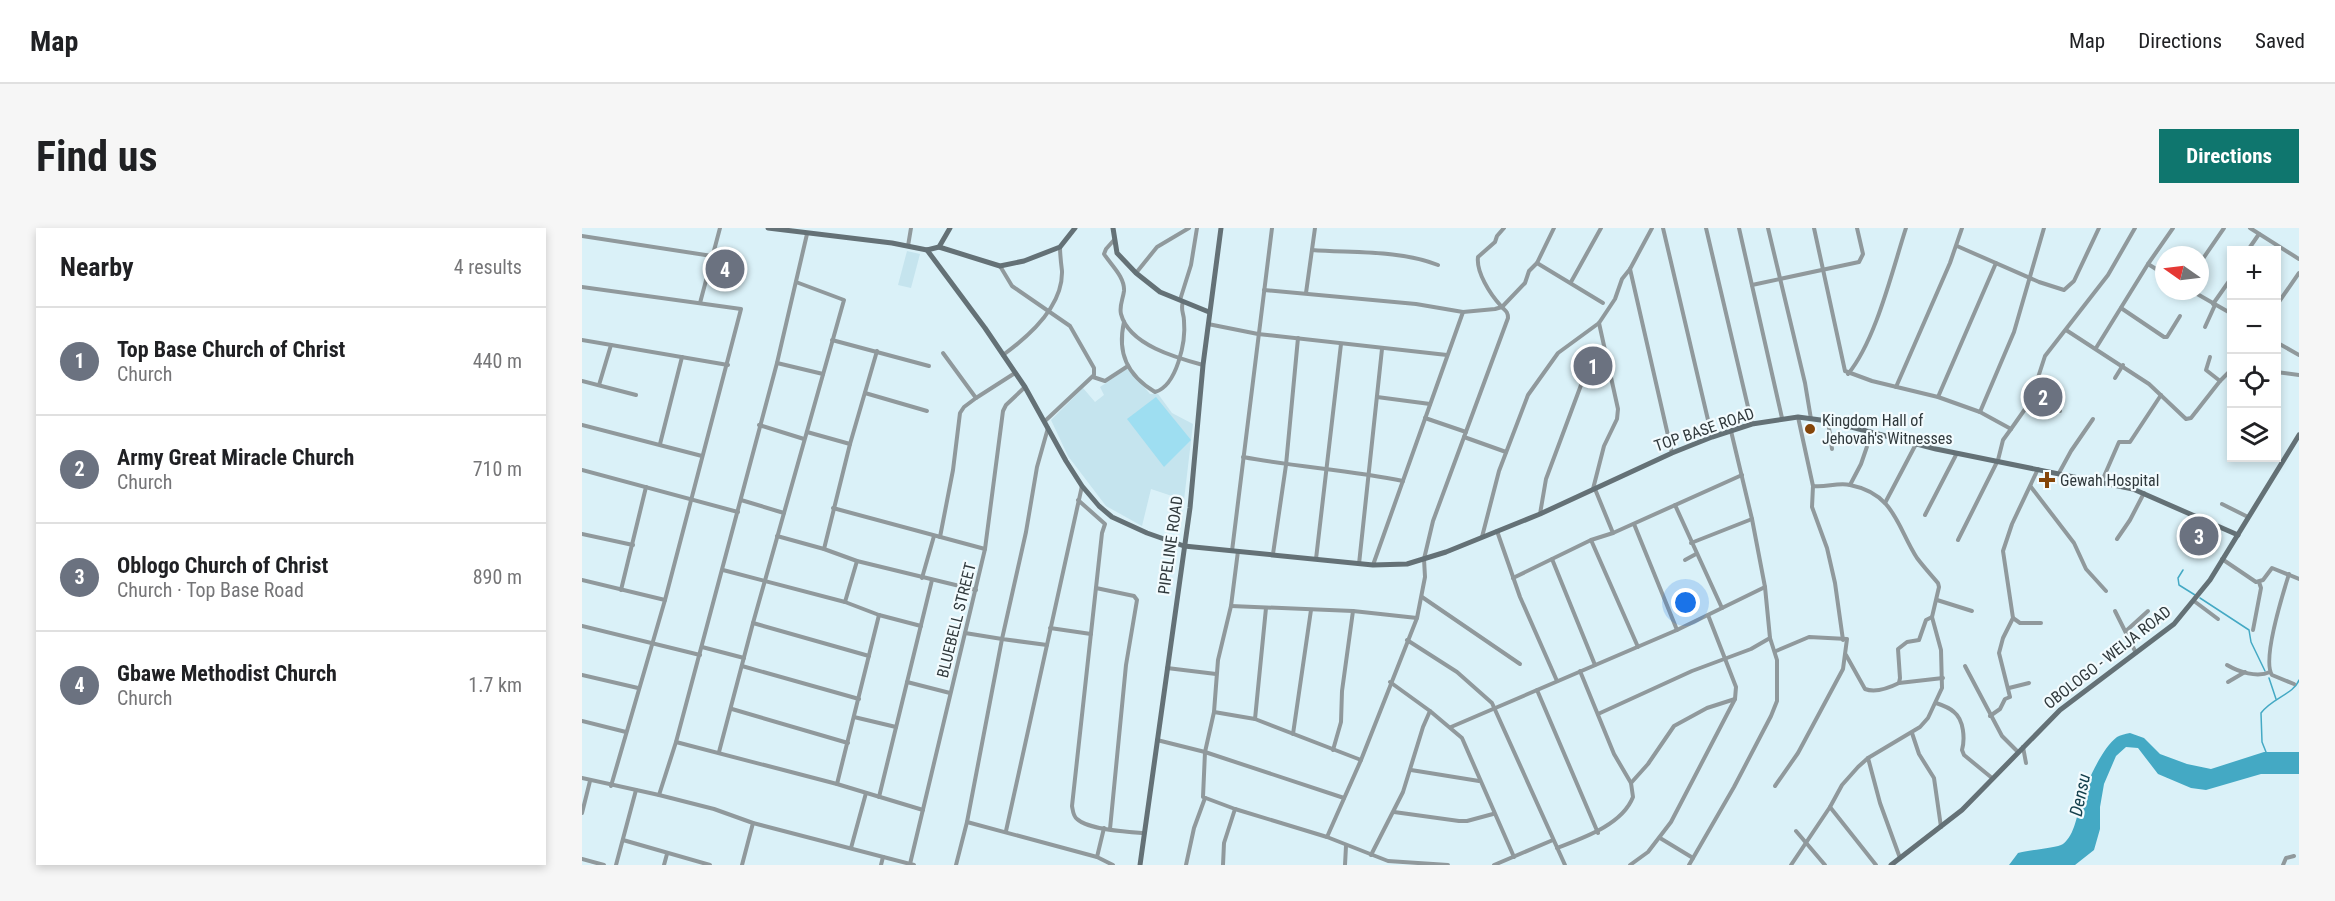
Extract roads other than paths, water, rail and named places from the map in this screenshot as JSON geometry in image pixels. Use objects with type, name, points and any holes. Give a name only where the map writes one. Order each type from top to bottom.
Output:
[{"type":"street","points":[[700,303],[720,228]]},
{"type":"street","points":[[768,228],[927,250],[939,247],[1000,266],[1024,261],[1060,247],[1075,228]]},
{"type":"street","points":[[908,246],[911,228]]},
{"type":"street","points":[[939,247],[950,228]]},
{"type":"street","points":[[1113,228],[1117,253],[1136,273],[1154,288],[1181,302],[1209,312]]},
{"type":"street","points":[[1136,273],[1157,247],[1189,228]]},
{"type":"street","points":[[1114,240],[1104,254],[1123,285],[1120,307],[1124,322],[1120,343],[1121,351],[1128,366],[1148,388],[1155,392],[1169,384],[1180,358],[1185,324],[1181,302],[1191,265],[1197,228]]},
{"type":"street","name":"PIPELINE ROAD","points":[[1140,865],[1190,508],[1203,364],[1221,228]]},
{"type":"street","points":[[1272,228],[1243,457],[1232,606],[1225,628],[1217,674],[1214,712],[1205,752],[1201,793],[1204,798],[1327,837],[1388,863],[1448,865]]},
{"type":"street","points":[[1306,293],[1315,228]]},
{"type":"street","points":[[1327,837],[1417,618],[1425,577],[1424,559],[1433,521],[1508,318],[1507,311],[1502,307],[1479,271],[1477,261],[1478,257],[1495,242],[1504,228]]},
{"type":"street","points":[[1264,290],[1416,304],[1463,312],[1502,307],[1525,283],[1529,271],[1537,263],[1554,228]]},
{"type":"street","points":[[1571,283],[1601,228]]},
{"type":"street","points":[[1602,315],[1615,299],[1622,279],[1630,269],[1652,228]]},
{"type":"street","points":[[1663,228],[1712,437]]},
{"type":"street","points":[[1706,228],[1752,424]]},
{"type":"street","points":[[1739,228],[1782,418]]},
{"type":"street","points":[[1768,228],[1811,419]]},
{"type":"street","points":[[1814,228],[1843,367],[1848,374],[1938,397],[1980,412],[2011,429]]},
{"type":"street","points":[[1752,285],[1858,262],[1862,259],[1863,254],[1857,228]]},
{"type":"street","points":[[1848,374],[1860,360],[1870,336],[1906,228]]},
{"type":"street","points":[[1896,387],[1958,246],[1962,228]]},
{"type":"street","points":[[1980,412],[2014,332],[2044,228]]},
{"type":"street","points":[[1958,246],[2031,278],[2060,289],[2067,289],[2087,257],[2099,228]]},
{"type":"street","points":[[1958,540],[1998,460],[1998,452],[2030,402],[2045,356],[2108,275],[2135,228]]},
{"type":"street","points":[[2096,348],[2173,228]]},
{"type":"street","points":[[2209,250],[2224,228]]},
{"type":"street","points":[[2250,228],[2278,246]]},
{"type":"street","points":[[659,795],[676,742],[723,570],[777,363],[807,234]]},
{"type":"street","points":[[2251,246],[2259,234]]},
{"type":"street","points":[[582,236],[712,256]]},
{"type":"street","points":[[1003,355],[1023,339],[1049,310],[1062,272],[1060,247]]},
{"type":"street","points":[[2281,248],[2299,259]]},
{"type":"street","points":[[927,250],[1025,387],[1082,486],[1110,515],[1102,533],[1072,806],[1073,814],[1078,820],[1110,830],[1144,833]]},
{"type":"street","points":[[1312,250],[1402,256],[1424,259],[1438,265]]},
{"type":"street","points":[[1537,263],[1603,303],[1615,299]]},
{"type":"street","points":[[1938,397],[1996,263]]},
{"type":"street","points":[[2148,264],[2155,268]]},
{"type":"street","points":[[1000,266],[1012,286],[1049,310],[1072,329],[1094,368],[1093,377],[1045,421]]},
{"type":"street","points":[[1630,269],[1672,453]]},
{"type":"street","points":[[2281,300],[2299,273]]},
{"type":"street","points":[[719,752],[764,582],[844,300],[796,282]]},
{"type":"street","points":[[2205,327],[2214,304],[2227,284]]},
{"type":"street","points":[[582,287],[741,309],[664,600],[611,786]]},
{"type":"street","points":[[2207,300],[2227,311]]},
{"type":"street","points":[[1603,303],[1599,323],[1618,409],[1617,419],[1604,446],[1594,490],[1613,533]]},
{"type":"street","points":[[2121,308],[2164,337],[2167,337],[2180,316]]},
{"type":"street","points":[[1373,565],[1463,312]]},
{"type":"street","points":[[1124,322],[1149,345],[1180,358],[1203,364]]},
{"type":"street","points":[[1482,537],[1506,452],[1528,395],[1558,353],[1599,323]]},
{"type":"street","points":[[1208,324],[1258,334],[1447,355]]},
{"type":"street","points":[[2066,330],[2123,365],[2188,419],[2227,374]]},
{"type":"street","points":[[1273,554],[1286,465],[1298,338]]},
{"type":"street","points":[[582,340],[728,365]]},
{"type":"street","points":[[832,340],[929,366]]},
{"type":"street","points":[[1316,559],[1341,344]]},
{"type":"street","points":[[2281,344],[2299,355]]},
{"type":"street","points":[[599,385],[611,345]]},
{"type":"street","points":[[1359,564],[1382,349]]},
{"type":"street","points":[[824,549],[850,444],[877,351]]},
{"type":"street","points":[[943,353],[976,398]]},
{"type":"street","points":[[660,444],[682,357]]},
{"type":"street","points":[[2210,357],[2206,370],[2220,381]]},
{"type":"street","points":[[777,363],[823,374]]},
{"type":"street","points":[[2115,378],[2123,365]]},
{"type":"street","points":[[1093,377],[1105,381],[1128,366]]},
{"type":"street","points":[[1539,514],[1546,479],[1587,369]]},
{"type":"street","points":[[940,537],[962,408],[1015,373]]},
{"type":"street","points":[[2281,373],[2299,375]]},
{"type":"street","points":[[582,381],[636,395]]},
{"type":"street","name":"BLUEBELL STREET","points":[[912,864],[950,693],[986,549],[1003,411],[1009,401],[1025,387]]},
{"type":"street","points":[[865,393],[927,411]]},
{"type":"street","points":[[2102,481],[2119,442],[2130,442],[2161,395]]},
{"type":"street","points":[[1377,397],[1430,404]]},
{"type":"street","points":[[2030,402],[2040,408],[2060,411]]},
{"type":"street","points":[[1798,417],[1813,486],[1812,507],[1827,548],[1835,583],[1843,640]]},
{"type":"street","name":"TOP BASE ROAD","points":[[1110,515],[1147,533],[1184,546],[1359,564],[1407,564],[1539,514],[1712,437],[1752,424],[1798,417],[1828,421],[1957,453],[2102,481],[2144,493],[2238,535]]},
{"type":"street","points":[[1425,418],[1466,432]]},
{"type":"street","points":[[2060,473],[2067,457],[2093,419]]},
{"type":"street","points":[[1828,421],[1832,448]]},
{"type":"street","points":[[582,425],[702,456]]},
{"type":"street","points":[[759,425],[804,439]]},
{"type":"street","points":[[956,865],[967,822],[1037,467],[1048,428]]},
{"type":"street","points":[[1689,865],[1734,787],[1775,706],[1778,682],[1776,651],[1770,638],[1765,587],[1752,519],[1730,431]]},
{"type":"street","points":[[807,432],[850,444]]},
{"type":"street","points":[[1850,485],[1861,464],[1872,432]]},
{"type":"street","name":"OBOLOGO - WEIJA ROAD","points":[[1891,865],[1962,810],[2060,710],[2174,624],[2194,601],[2222,560],[2299,435]]},
{"type":"street","points":[[1464,437],[1506,452]]},
{"type":"street","points":[[1885,503],[1916,444]]},
{"type":"street","points":[[1925,515],[1957,453]]},
{"type":"street","points":[[1243,457],[1403,481]]},
{"type":"street","points":[[1990,716],[2000,709],[2005,699],[2010,697],[1999,653],[2003,638],[2013,618],[2003,551],[2012,524],[2038,469]]},
{"type":"street","points":[[582,470],[738,512]]},
{"type":"street","points":[[1514,578],[1591,540],[1634,524],[1742,475]]},
{"type":"street","points":[[1791,865],[1842,785],[1868,758],[1924,724],[1942,688],[1941,650],[1932,617],[1937,600],[1938,583],[1917,557],[1901,524],[1878,496],[1850,485],[1813,486]]},
{"type":"street","points":[[1006,831],[1082,486]]},
{"type":"street","points":[[621,590],[646,487]]},
{"type":"street","points":[[2031,487],[2074,543],[2086,569],[2106,591]]},
{"type":"street","points":[[2117,539],[2144,493]]},
{"type":"street","points":[[741,500],[784,513]]},
{"type":"street","points":[[1078,500],[1105,524]]},
{"type":"street","points":[[2222,504],[2248,518]]},
{"type":"street","points":[[1675,505],[1722,608]]},
{"type":"street","points":[[833,508],[986,549]]},
{"type":"street","points":[[1691,543],[1752,519]]},
{"type":"street","points":[[1634,524],[1677,630]]},
{"type":"street","points":[[1497,531],[1529,619],[1557,681]]},
{"type":"street","points":[[582,534],[633,545]]},
{"type":"street","points":[[777,536],[857,561],[976,590]]},
{"type":"street","points":[[922,578],[934,536]]},
{"type":"street","points":[[1591,540],[1638,647]]},
{"type":"street","points":[[1685,560],[1696,554]]},
{"type":"street","points":[[1552,559],[1595,665]]},
{"type":"street","points":[[2222,560],[2259,582],[2261,588],[2253,630]]},
{"type":"street","points":[[844,602],[857,561]]},
{"type":"street","points":[[2259,582],[2272,568],[2299,579]]},
{"type":"street","points":[[723,570],[844,602],[879,615],[921,626]]},
{"type":"street","points":[[2270,672],[2272,639],[2289,574]]},
{"type":"street","points":[[582,580],[664,600]]},
{"type":"street","points":[[879,796],[932,580]]},
{"type":"street","points":[[1451,727],[1677,630],[1765,587]]},
{"type":"street","points":[[1096,588],[1134,596],[1137,600],[1126,665],[1110,830]]},
{"type":"street","points":[[1422,597],[1520,664]]},
{"type":"street","points":[[1937,600],[1972,611]]},
{"type":"street","points":[[2194,601],[2218,619]]},
{"type":"street","points":[[1232,606],[1353,611],[1417,618]]},
{"type":"street","points":[[1255,719],[1266,608]]},
{"type":"street","points":[[1293,734],[1311,610]]},
{"type":"street","points":[[1333,750],[1341,722],[1342,691],[1353,611]]},
{"type":"street","points":[[2115,611],[2136,653]]},
{"type":"street","points":[[2126,631],[2148,611]]},
{"type":"street","points":[[837,784],[879,615]]},
{"type":"street","points":[[1630,865],[1648,852],[1671,822],[1735,699],[1736,687],[1708,615]]},
{"type":"street","points":[[1899,683],[1898,649],[1907,642],[1919,640],[1926,620],[1932,617]]},
{"type":"street","points":[[2013,618],[2020,623],[2041,623]]},
{"type":"street","points":[[753,623],[869,656]]},
{"type":"street","points":[[582,626],[700,655]]},
{"type":"street","points":[[1050,628],[1091,634]]},
{"type":"street","points":[[965,633],[1047,645]]},
{"type":"street","points":[[1775,786],[1798,753],[1843,669],[1847,639],[1809,637],[1776,651]]},
{"type":"street","points":[[1598,714],[1770,638]]},
{"type":"street","points":[[1407,640],[1457,672],[1486,696],[1496,709],[1565,865]]},
{"type":"street","points":[[702,647],[744,658]]},
{"type":"street","points":[[1846,654],[1865,689],[1877,691],[1899,683],[1942,678]]},
{"type":"street","points":[[2227,665],[2261,675],[2270,672],[2294,684]]},
{"type":"street","points":[[742,666],[859,699]]},
{"type":"street","points":[[1965,666],[1990,716],[2005,740],[2018,752]]},
{"type":"street","points":[[1167,668],[1217,674]]},
{"type":"street","points":[[1557,848],[1598,833],[1632,802],[1634,792],[1614,754],[1580,671]]},
{"type":"street","points":[[2228,682],[2246,672]]},
{"type":"street","points":[[582,675],[639,688]]},
{"type":"street","points":[[907,682],[950,693]]},
{"type":"street","points":[[1390,682],[1451,727],[1462,738],[1514,857]]},
{"type":"street","points":[[2009,688],[2029,683]]},
{"type":"street","points":[[1537,690],[1598,833]]},
{"type":"street","points":[[1630,783],[1648,764],[1674,726],[1707,708],[1735,699]]},
{"type":"street","points":[[1936,703],[1956,713],[1962,726],[1965,742],[1962,750],[1964,755],[1992,778]]},
{"type":"street","points":[[732,709],[848,743]]},
{"type":"street","points":[[1371,855],[1394,812],[1411,770],[1430,711]]},
{"type":"street","points":[[1214,712],[1255,719],[1360,760]]},
{"type":"street","points":[[854,717],[896,727]]},
{"type":"street","points":[[582,721],[626,732]]},
{"type":"street","points":[[1912,733],[1919,753],[1934,778],[1941,827]]},
{"type":"street","points":[[1157,740],[1205,752],[1344,798]]},
{"type":"street","points":[[676,742],[837,784],[923,810]]},
{"type":"street","points":[[2023,746],[2025,763]]},
{"type":"street","points":[[1868,758],[1880,803],[1900,858]]},
{"type":"street","points":[[1411,770],[1479,781]]},
{"type":"street","points":[[582,778],[659,795],[753,823],[912,864]]},
{"type":"street","points":[[582,813],[590,780]]},
{"type":"street","points":[[616,865],[636,790]]},
{"type":"street","points":[[851,848],[866,793]]},
{"type":"street","points":[[1186,865],[1194,828],[1204,798]]},
{"type":"street","points":[[1830,807],[1876,865]]},
{"type":"street","points":[[1223,865],[1224,843],[1235,809]]},
{"type":"street","points":[[1394,812],[1459,822],[1494,814]]},
{"type":"street","points":[[967,822],[1097,857],[1113,865]]},
{"type":"street","points":[[742,865],[753,823]]},
{"type":"street","points":[[1097,857],[1104,828]]},
{"type":"street","points":[[1796,831],[1825,865]]},
{"type":"street","points":[[1660,838],[1693,858]]},
{"type":"street","points":[[622,840],[710,865]]},
{"type":"street","points":[[1494,865],[1552,840]]},
{"type":"street","points":[[1345,865],[1346,846]]},
{"type":"street","points":[[664,865],[667,854]]},
{"type":"street","points":[[881,865],[882,856]]},
{"type":"street","points":[[2283,865],[2286,858],[2294,856]]},
{"type":"street","points":[[582,859],[604,865]]},
{"type":"waterway","points":[[2183,570],[2178,578],[2179,585],[2195,595]]},
{"type":"waterway","points":[[2200,598],[2249,630],[2251,642],[2265,671]]},
{"type":"waterway","points":[[2269,678],[2276,699]]},
{"type":"waterway","points":[[2266,752],[2262,742],[2261,713],[2292,689],[2299,680]]},
{"type":"place","name":"Gbawe Methodist Church","points":[[725,269]]},
{"type":"place","name":"Top Base Church of Christ","points":[[1593,366]]},
{"type":"place","name":"Army Great Miracle Church","points":[[2043,397]]},
{"type":"place","name":"Kingdom Hall of Jehovah's Witnesses","points":[[1810,429]]},
{"type":"place","name":"Gewah Hospital","points":[[2047,480]]},
{"type":"place","name":"Oblogo Church of Christ","points":[[2199,536]]},
{"type":"water label","name":"Densu","points":[[2080,795]]}]
